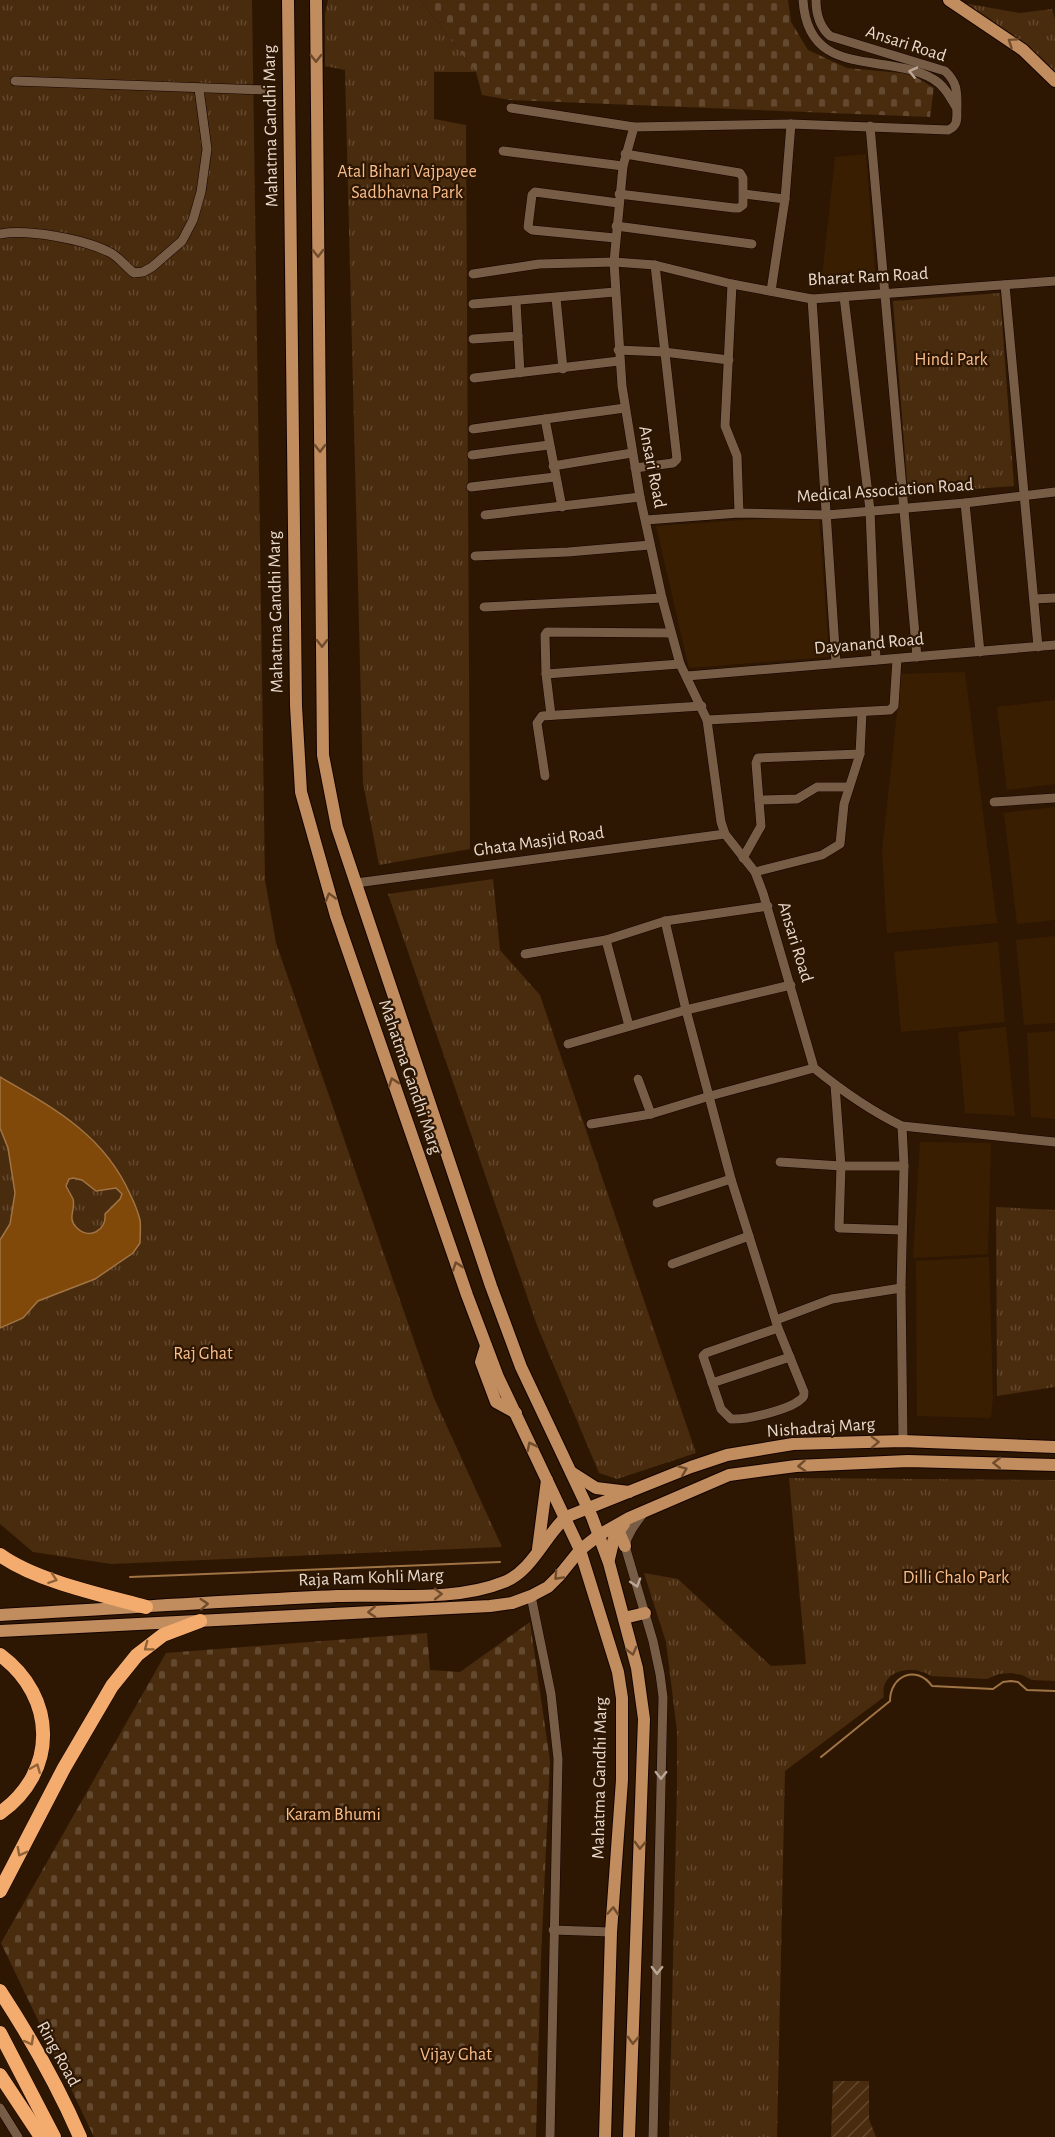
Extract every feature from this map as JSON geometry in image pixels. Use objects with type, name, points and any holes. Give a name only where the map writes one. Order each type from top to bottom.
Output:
[{"type":"highway","points":[[0,1555],[25,1569],[146,1607]]},
{"type":"highway","points":[[0,1891],[64,1768],[112,1686],[137,1655],[164,1635],[200,1621]]},
{"type":"highway","points":[[0,1655],[21,1673],[35,1696],[40,1708],[44,1735],[41,1755],[34,1774],[19,1797],[0,1813]]},
{"type":"highway","name":"Ring Road","points":[[0,1991],[16,2015],[65,2104],[80,2137]]},
{"type":"highway","points":[[0,2033],[54,2137]]},
{"type":"highway","points":[[0,2075],[41,2137]]},
{"type":"main road","name":"Mahatma Gandhi Marg","points":[[288,0],[296,706],[301,792],[336,916],[486,1346],[580,1550],[615,1662],[622,1698],[622,1780],[612,1932],[604,2137]]},
{"type":"main road","name":"Mahatma Gandhi Marg","points":[[316,0],[323,755],[337,827],[491,1286],[521,1367],[599,1535],[609,1563],[637,1668],[644,1719],[629,2137]]},
{"type":"main road","points":[[949,0],[1023,50],[1055,81]]},
{"type":"main road","name":"Nishadraj Marg","points":[[566,1517],[727,1455],[793,1444],[903,1441],[1055,1448]]},
{"type":"main road","name":"Nishadraj Marg","points":[[599,1535],[629,1518],[729,1475],[796,1466],[908,1461],[1055,1465]]},
{"type":"main road","points":[[571,1472],[596,1488],[629,1492]]},
{"type":"main road","points":[[538,1550],[547,1478]]},
{"type":"main road","name":"Raja Ram Kohli Marg","points":[[0,1615],[337,1596],[460,1594],[483,1589],[515,1576],[526,1567],[566,1517]]},
{"type":"main road","points":[[609,1563],[611,1545],[618,1530],[629,1518]]},
{"type":"main road","points":[[618,1530],[626,1546]]},
{"type":"main road","name":"Raja Ram Kohli Marg","points":[[0,1631],[512,1603],[548,1587],[580,1550],[599,1535]]},
{"type":"main road","points":[[624,1618],[645,1612]]},
{"type":"street","points":[[511,108],[634,127],[791,124],[948,130],[953,128],[958,120],[956,107],[940,84],[922,74],[847,58],[822,46],[809,26],[803,0]]},
{"type":"street","name":"Ansari Road","points":[[816,0],[819,21],[830,36],[945,71],[956,84],[956,107]]},
{"type":"street","points":[[21,81],[265,90]]},
{"type":"street","points":[[0,234],[26,232],[62,238],[99,248],[112,253],[134,273],[143,272],[152,267],[182,241],[193,220],[201,192],[207,141],[199,89]]},
{"type":"street","points":[[771,291],[785,199],[791,124]]},
{"type":"street","points":[[870,126],[917,657]]},
{"type":"street","name":"Ansari Road","points":[[634,127],[623,166],[614,262],[619,361],[640,497],[662,598],[680,664],[707,720],[719,811],[725,834],[755,872],[768,906],[814,1068]]},
{"type":"street","points":[[503,151],[623,166]]},
{"type":"street","points":[[615,238],[528,228],[532,195],[535,192],[734,208],[741,207],[744,194],[743,178],[740,173],[625,154]]},
{"type":"street","points":[[744,194],[785,199]]},
{"type":"street","points":[[616,226],[752,244]]},
{"type":"street","name":"Bharat Ram Road","points":[[473,274],[539,264],[614,262],[655,265],[732,284],[812,299],[1055,281]]},
{"type":"street","points":[[635,468],[673,463],[677,459],[655,265]]},
{"type":"street","points":[[732,284],[725,426],[737,456],[739,513]]},
{"type":"street","points":[[1005,285],[1038,647]]},
{"type":"street","points":[[473,304],[615,292]]},
{"type":"street","points":[[844,297],[870,510],[876,660]]},
{"type":"street","points":[[556,298],[563,369]]},
{"type":"street","points":[[812,299],[836,663]]},
{"type":"street","points":[[516,302],[520,373]]},
{"type":"street","points":[[473,339],[518,336]]},
{"type":"street","points":[[618,350],[664,352],[729,360]]},
{"type":"street","points":[[474,378],[619,361]]},
{"type":"street","points":[[473,429],[625,408]]},
{"type":"street","points":[[544,419],[562,507]]},
{"type":"street","points":[[472,455],[549,445]]},
{"type":"street","points":[[553,466],[632,453]]},
{"type":"street","points":[[471,487],[555,477]]},
{"type":"street","name":"Medical Association Road","points":[[646,520],[739,513],[826,515],[904,509],[1055,492]]},
{"type":"street","points":[[485,515],[640,497]]},
{"type":"street","points":[[965,502],[980,652]]},
{"type":"street","points":[[475,556],[568,552],[650,545]]},
{"type":"street","points":[[1034,599],[1055,597]]},
{"type":"street","points":[[484,607],[662,598]]},
{"type":"street","points":[[551,715],[544,635],[547,632],[671,633]]},
{"type":"street","name":"Dayanand Road","points":[[687,676],[1055,645]]},
{"type":"street","points":[[707,720],[862,713],[893,709],[897,659]]},
{"type":"street","points":[[546,674],[680,664]]},
{"type":"street","points":[[545,776],[537,723],[542,716],[702,706]]},
{"type":"street","points":[[755,872],[822,855],[837,846],[841,840],[844,804],[860,754],[862,713]]},
{"type":"street","points":[[743,858],[761,826],[756,763],[758,758],[860,754]]},
{"type":"street","points":[[759,800],[797,799],[817,787],[849,787]]},
{"type":"street","points":[[994,802],[1055,798]]},
{"type":"street","name":"Ghata Masjid Road","points":[[356,883],[725,834]]},
{"type":"street","points":[[525,954],[606,940],[665,921],[768,906]]},
{"type":"street","points":[[665,921],[731,1179],[777,1324],[804,1392],[804,1397],[791,1405],[768,1412],[731,1419],[721,1409],[704,1361],[703,1356],[706,1353],[777,1324],[831,1299],[901,1288]]},
{"type":"street","points":[[606,940],[629,1026]]},
{"type":"street","points":[[568,1044],[686,1010],[791,985]]},
{"type":"street","points":[[591,1124],[651,1114],[814,1068],[835,1085],[887,1119],[902,1126],[1055,1142]]},
{"type":"street","points":[[638,1079],[651,1114]]},
{"type":"street","points":[[835,1085],[841,1166],[839,1228],[902,1230]]},
{"type":"street","points":[[902,1126],[904,1166],[901,1288],[903,1441]]},
{"type":"street","points":[[780,1162],[841,1166],[904,1166]]},
{"type":"street","points":[[657,1203],[731,1179]]},
{"type":"street","points":[[672,1264],[750,1236]]},
{"type":"street","points":[[712,1383],[790,1357]]},
{"type":"street","points":[[645,1511],[627,1538],[626,1552],[645,1612],[660,1674],[663,1697],[653,2137]]},
{"type":"street","points":[[531,1596],[551,1694],[558,1759],[550,2137]]},
{"type":"street","points":[[553,1930],[612,1932]]},
{"type":"street","points":[[0,2108],[18,2137]]},
{"type":"shaded area","points":[[866,154],[876,283],[821,286],[835,157]]},
{"type":"shaded area","points":[[819,515],[829,657],[689,668],[656,526]]},
{"type":"shaded area","points":[[965,672],[997,923],[887,933],[882,852],[901,674]]},
{"type":"shaded area","points":[[1055,700],[1055,784],[1007,790],[997,707]]},
{"type":"shaded area","points":[[1055,807],[1055,920],[1017,924],[1004,813]]},
{"type":"shaded area","points":[[1055,936],[1055,1023],[1024,1025],[1016,940]]},
{"type":"shaded area","points":[[998,942],[1005,1022],[901,1032],[894,952]]},
{"type":"shaded area","points":[[1006,1027],[1015,1116],[965,1113],[958,1032]]},
{"type":"shaded area","points":[[1055,1031],[1055,1119],[1031,1117],[1027,1033]]},
{"type":"shaded area","points":[[0,1077],[76,1125],[106,1155],[119,1173],[136,1207],[140,1220],[140,1243],[133,1253],[95,1279],[38,1301],[23,1318],[0,1328],[0,1240],[10,1224],[15,1193],[8,1148],[0,1128]],"holes":[[[69,1179],[82,1180],[96,1191],[116,1188],[122,1194],[105,1214],[103,1225],[96,1232],[86,1233],[73,1224],[73,1199],[66,1186]]]},
{"type":"shaded area","points":[[920,1142],[991,1143],[988,1254],[913,1258]]},
{"type":"shaded area","points":[[989,1257],[993,1398],[991,1418],[917,1416],[916,1261]]},
{"type":"green space","name":"Raj Ghat","points":[[0,0],[252,0],[265,880],[276,943],[434,1398],[502,1547],[111,1564],[33,1552],[0,1524]]},
{"type":"green space","name":"Atal Bihari Vajpayee Sadbhavna Park","points":[[328,0],[420,0],[476,72],[434,72],[434,119],[466,125],[470,849],[379,865],[363,783],[345,70],[325,66],[325,14]]},
{"type":"green space","points":[[420,0],[788,0],[791,22],[808,50],[847,68],[911,74],[934,88],[930,117],[510,100],[482,95],[476,72]]},
{"type":"green space","points":[[958,2],[1020,13],[1052,9],[1055,19],[1055,77]]},
{"type":"green space","name":"Hindi Park","points":[[1000,293],[1014,486],[908,494],[893,301]]},
{"type":"green space","points":[[493,879],[500,950],[540,995],[696,1453],[617,1479],[599,1473],[538,1328],[388,894]]},
{"type":"green space","points":[[996,1207],[1055,1210],[1055,1387],[997,1396]]},
{"type":"green space","name":"Dilli Chalo Park","points":[[789,1478],[1055,1480],[1055,1681],[1032,1680],[1011,1673],[999,1674],[987,1679],[931,1676],[915,1670],[899,1672],[887,1681],[884,1697],[785,1771],[777,2137],[669,2137],[677,1731],[666,1642],[644,1573],[678,1579],[771,1666],[806,1664]]},
{"type":"green space","name":"Karam Bhumi","points":[[530,1622],[550,1761],[536,2137],[94,2137],[1,1943],[166,1653],[427,1633],[430,1670],[460,1672]]},
{"type":"green space","points":[[833,2081],[869,2081],[869,2119],[876,2137],[831,2137]]},
{"type":"waterway","points":[[130,1577],[500,1562]]},
{"type":"waterway","points":[[821,1757],[890,1701],[894,1685],[899,1679],[912,1674],[926,1679],[932,1686],[993,1689],[1003,1682],[1011,1681],[1018,1682],[1027,1690],[1055,1691]]},
{"type":"park label","name":"Vijay Ghat","points":[[456,2055]]}]
